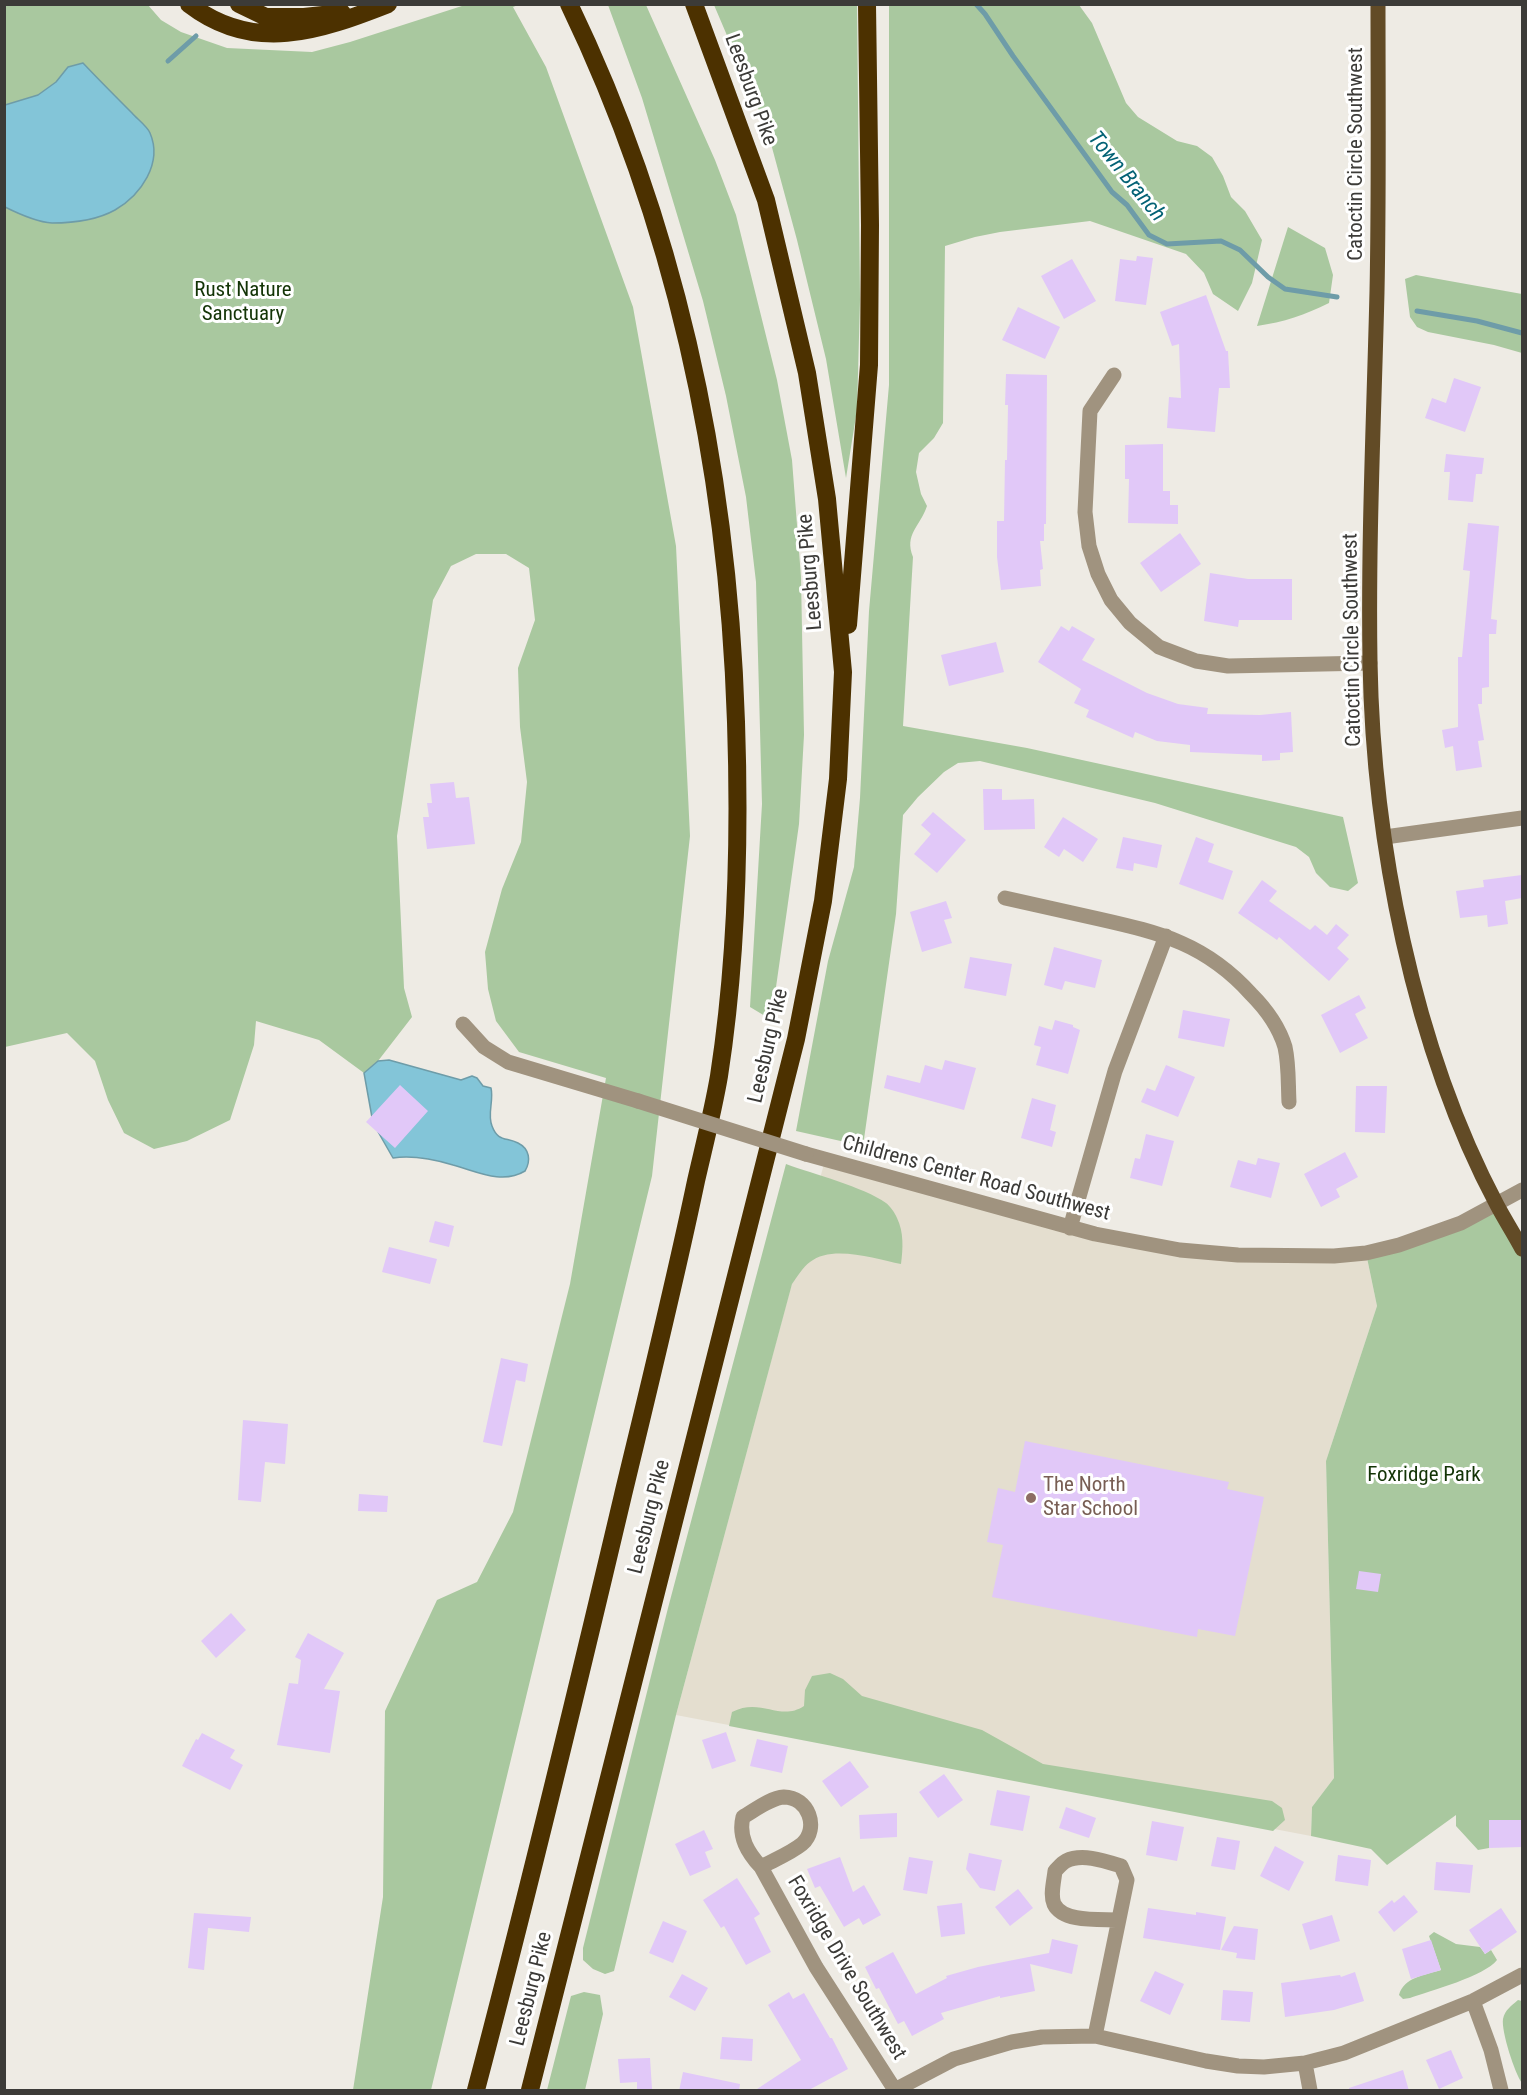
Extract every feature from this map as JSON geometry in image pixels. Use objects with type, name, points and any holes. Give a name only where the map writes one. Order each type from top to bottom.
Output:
[{"type":"highway","points":[[189,4],[197,11],[231,27],[255,34],[319,29],[388,4]]},
{"type":"highway","points":[[239,4],[266,17],[285,17],[332,15],[376,4]]},
{"type":"highway","name":"Leesburg Pike","points":[[476,2091],[590,1638],[686,1231],[718,1077],[728,993],[737,880],[738,784],[734,645],[715,479],[699,391],[672,278],[649,202],[594,59],[569,4]]},
{"type":"highway","name":"Leesburg Pike","points":[[530,2091],[796,1039],[824,890],[838,779],[843,672],[827,499],[807,373],[766,200],[694,4]]},
{"type":"highway","points":[[843,672],[868,365],[870,225],[867,4]]},
{"type":"main road","name":"Catoctin Circle Southwest","points":[[1378,4],[1377,292],[1370,663],[1375,750],[1385,837],[1400,927],[1430,1039],[1455,1112],[1497,1204],[1522,1249]]},
{"type":"street","points":[[1114,375],[1090,411],[1085,512],[1089,546],[1098,574],[1111,600],[1130,623],[1159,647],[1196,661],[1228,666],[1370,663]]},
{"type":"street","points":[[1385,837],[1522,818]]},
{"type":"street","points":[[1005,898],[1166,936],[1196,949],[1219,963],[1258,1000],[1279,1031],[1288,1066],[1289,1102]]},
{"type":"street","points":[[1070,1228],[1115,1071],[1166,936]]},
{"type":"street","name":"Childrens Center Road Southwest","points":[[463,1024],[484,1047],[508,1062],[806,1154],[1070,1228],[1180,1250],[1289,1257],[1366,1253],[1399,1245],[1461,1223],[1522,1190]]},
{"type":"street","name":"Foxridge Drive Southwest","points":[[761,1867],[802,1844],[808,1833],[811,1820],[806,1808],[793,1797],[781,1797],[743,1817],[740,1827],[749,1853],[761,1867],[816,1967],[895,2090],[954,2059],[985,2049],[1042,2037],[1095,2036],[1238,2066],[1264,2067],[1305,2063],[1344,2053],[1473,2001],[1522,1975]]},
{"type":"street","points":[[1095,2036],[1127,1880],[1121,1866],[1106,1861],[1079,1858],[1066,1861],[1055,1870],[1053,1894],[1055,1905],[1063,1913],[1075,1918],[1118,1920]]},
{"type":"street","points":[[1473,2001],[1491,2050],[1501,2091]]},
{"type":"street","points":[[1305,2063],[1310,2091]]},
{"type":"shaded area","name":"The North Star School","points":[[825,1160],[1180,1250],[1366,1253],[1377,1306],[1326,1461],[1334,1778],[1312,1807],[1311,1836],[676,1715]]},
{"type":"green space","name":"Rust Nature Sanctuary","points":[[4,5],[148,5],[161,20],[181,32],[227,48],[312,52],[465,5],[518,5],[513,7],[546,67],[633,307],[676,546],[690,836],[652,1176],[431,2090],[353,2090],[383,1897],[385,1711],[437,1600],[477,1582],[513,1512],[570,1284],[606,1078],[519,1052],[496,1021],[488,989],[485,952],[502,889],[521,842],[527,782],[520,727],[518,668],[535,620],[529,568],[506,554],[476,554],[451,566],[433,600],[397,836],[404,988],[412,1017],[378,1061],[364,1073],[319,1040],[256,1021],[254,1045],[230,1120],[187,1141],[154,1149],[124,1133],[108,1100],[95,1061],[67,1033],[5,1047]]},
{"type":"green space","points":[[608,5],[646,5],[715,160],[736,215],[777,380],[792,460],[801,577],[804,735],[799,824],[776,987],[765,1016],[750,1007],[762,804],[756,582],[746,497],[726,396],[703,301],[642,98]]},
{"type":"green space","points":[[714,5],[857,5],[860,300],[857,410],[846,478],[826,359],[767,129]]},
{"type":"green space","points":[[889,5],[1079,5],[1092,23],[1126,103],[1138,117],[1177,141],[1197,146],[1212,157],[1231,197],[1245,211],[1262,240],[1252,283],[1238,311],[1213,294],[1204,273],[1186,254],[1090,221],[1000,232],[945,246],[943,423],[934,438],[919,453],[916,472],[921,494],[927,506],[910,542],[913,557],[903,726],[1027,748],[1343,817],[1358,883],[1348,891],[1330,887],[1316,873],[1309,857],[1296,847],[1155,803],[980,761],[958,763],[944,772],[903,815],[896,914],[863,1146],[796,1131],[828,961],[854,867],[860,798],[869,611],[889,385]]},
{"type":"green space","points":[[1288,227],[1325,248],[1333,275],[1329,303],[1294,318],[1257,326]]},
{"type":"green space","points":[[1416,275],[1522,294],[1522,353],[1428,332],[1417,327],[1410,317],[1405,279]]},
{"type":"green space","points":[[786,1164],[852,1186],[888,1204],[901,1229],[901,1264],[854,1254],[830,1254],[810,1262],[792,1284],[676,1715],[614,1971],[605,1974],[593,1969],[583,1960],[583,1948],[668,1608]]},
{"type":"green space","name":"Foxridge Park","points":[[1497,1205],[1522,1250],[1522,1820],[1489,1820],[1489,1848],[1478,1850],[1456,1826],[1456,1815],[1387,1865],[1371,1849],[1311,1836],[1312,1807],[1334,1778],[1326,1461],[1377,1306],[1366,1253]]},
{"type":"green space","points":[[830,1673],[843,1679],[862,1696],[982,1730],[1043,1764],[1272,1801],[1282,1808],[1285,1820],[1273,1831],[729,1726],[732,1712],[742,1708],[752,1707],[787,1712],[804,1706],[805,1690],[812,1676]]},
{"type":"green space","points":[[1434,1932],[1456,1944],[1480,1947],[1485,1954],[1491,1950],[1497,1960],[1491,1966],[1469,1977],[1403,1999],[1399,1995],[1410,1980],[1441,1970],[1429,1936]]},
{"type":"green space","points":[[584,1992],[600,1995],[603,2014],[585,2090],[547,2090],[571,1996]]},
{"type":"green space","points":[[1518,2000],[1522,2001],[1522,2083],[1509,2052],[1503,2025],[1505,2013]]},
{"type":"water","points":[[83,63],[149,130],[154,156],[147,177],[125,204],[92,219],[52,223],[22,215],[5,207],[5,105],[38,95],[56,82],[68,67]]},
{"type":"water","points":[[389,1060],[461,1080],[472,1076],[477,1078],[483,1086],[491,1088],[490,1117],[494,1131],[500,1137],[525,1148],[529,1159],[525,1171],[507,1177],[498,1177],[430,1159],[393,1158],[373,1123],[364,1073],[378,1061]]},
{"type":"building","points":[[1137,256],[1153,258],[1146,305],[1115,301],[1120,259],[1136,261]]},
{"type":"building","points":[[1072,259],[1096,301],[1064,319],[1041,276]]},
{"type":"building","points":[[1206,295],[1226,351],[1228,351],[1230,388],[1219,388],[1215,432],[1167,428],[1169,397],[1181,398],[1179,344],[1172,346],[1160,312]]},
{"type":"building","points":[[1018,307],[1060,327],[1045,359],[1002,340]]},
{"type":"building","points":[[1006,374],[1047,375],[1046,524],[1044,524],[1044,541],[1040,541],[1043,569],[1040,570],[1041,586],[1001,590],[997,557],[997,521],[1004,521],[1008,405],[1005,405]]},
{"type":"building","points":[[1454,378],[1481,387],[1465,432],[1425,418],[1432,398],[1446,403]]},
{"type":"building","points":[[1163,444],[1163,491],[1170,491],[1170,505],[1178,505],[1178,524],[1128,523],[1129,479],[1125,479],[1125,445]]},
{"type":"building","points":[[1446,454],[1484,458],[1482,474],[1476,474],[1473,502],[1448,500],[1450,472],[1444,472]]},
{"type":"building","points":[[1468,523],[1499,526],[1491,619],[1497,620],[1496,634],[1489,634],[1489,687],[1482,688],[1482,704],[1478,704],[1484,740],[1478,741],[1482,767],[1456,771],[1453,746],[1445,748],[1442,730],[1458,727],[1458,657],[1462,657],[1470,571],[1463,570]]},
{"type":"building","points":[[1180,533],[1201,564],[1161,592],[1140,563]]},
{"type":"building","points":[[1210,573],[1248,579],[1292,579],[1292,620],[1239,620],[1238,627],[1204,621]]},
{"type":"building","points":[[1061,626],[1069,631],[1072,626],[1095,639],[1082,660],[1147,693],[1178,704],[1208,708],[1207,714],[1260,715],[1291,712],[1293,752],[1280,753],[1280,760],[1262,761],[1262,755],[1190,752],[1190,745],[1157,741],[1135,732],[1133,738],[1086,717],[1089,710],[1074,703],[1081,689],[1038,662]]},
{"type":"building","points":[[996,642],[1004,672],[949,686],[941,655]]},
{"type":"building","points":[[454,782],[456,798],[469,797],[475,844],[427,849],[423,817],[429,817],[427,803],[432,803],[430,784]]},
{"type":"building","points":[[983,789],[1002,789],[1002,800],[1034,799],[1035,829],[984,830]]},
{"type":"building","points":[[933,812],[966,840],[937,873],[914,854],[931,834],[921,825]]},
{"type":"building","points":[[1063,817],[1098,839],[1083,862],[1064,849],[1059,857],[1044,847]]},
{"type":"building","points":[[1123,837],[1162,845],[1157,868],[1134,863],[1133,871],[1116,868]]},
{"type":"building","points":[[1196,837],[1214,844],[1208,862],[1233,871],[1223,900],[1179,884]]},
{"type":"building","points":[[1522,875],[1522,898],[1505,901],[1508,924],[1488,927],[1487,915],[1460,918],[1456,891],[1484,887],[1483,880]]},
{"type":"building","points":[[1262,880],[1277,891],[1269,901],[1310,930],[1315,925],[1327,935],[1336,924],[1349,935],[1337,948],[1349,959],[1329,981],[1279,937],[1277,940],[1238,913]]},
{"type":"building","points":[[946,901],[952,918],[944,920],[952,943],[922,952],[910,912]]},
{"type":"building","points":[[1054,947],[1102,960],[1095,988],[1065,981],[1062,990],[1044,985]]},
{"type":"building","points":[[970,957],[1012,964],[1006,996],[964,988]]},
{"type":"building","points":[[1359,995],[1366,1008],[1355,1014],[1368,1038],[1340,1053],[1321,1015]]},
{"type":"building","points":[[1183,1010],[1230,1019],[1224,1047],[1178,1038]]},
{"type":"building","points":[[1055,1020],[1073,1025],[1080,1030],[1068,1074],[1036,1065],[1041,1047],[1034,1045],[1039,1026],[1052,1030]]},
{"type":"building","points":[[945,1060],[976,1068],[964,1110],[884,1088],[887,1075],[920,1083],[925,1065],[942,1070]]},
{"type":"building","points":[[1166,1065],[1195,1077],[1178,1117],[1141,1102],[1147,1088],[1155,1091]]},
{"type":"building","points":[[400,1085],[428,1111],[395,1148],[366,1122]]},
{"type":"building","points":[[1356,1086],[1387,1086],[1385,1133],[1355,1132]]},
{"type":"building","points":[[1032,1098],[1056,1105],[1050,1130],[1056,1132],[1052,1147],[1021,1138]]},
{"type":"building","points":[[1146,1134],[1174,1141],[1162,1186],[1130,1178],[1135,1158],[1140,1159]]},
{"type":"building","points":[[1345,1152],[1358,1177],[1336,1189],[1340,1197],[1321,1207],[1304,1174]]},
{"type":"building","points":[[1258,1158],[1280,1163],[1271,1198],[1230,1187],[1238,1160],[1256,1165]]},
{"type":"building","points":[[435,1221],[454,1226],[449,1247],[429,1242]]},
{"type":"building","points":[[389,1247],[437,1259],[430,1284],[382,1272]]},
{"type":"building","points":[[501,1358],[528,1364],[525,1382],[516,1380],[502,1446],[483,1442]]},
{"type":"building","points":[[243,1420],[288,1424],[285,1464],[265,1462],[261,1502],[238,1500]]},
{"type":"building","points":[[1025,1441],[1229,1482],[1227,1489],[1264,1497],[1235,1636],[1198,1629],[1197,1637],[992,1597],[1003,1545],[987,1542],[998,1488],[1015,1492]]},
{"type":"building","points":[[359,1494],[388,1496],[387,1512],[358,1511]]},
{"type":"building","points":[[1359,1571],[1381,1574],[1378,1592],[1356,1589]]},
{"type":"building","points":[[231,1613],[246,1630],[216,1658],[201,1641]]},
{"type":"building","points":[[308,1633],[344,1653],[324,1689],[340,1691],[330,1753],[277,1745],[289,1683],[298,1684],[301,1660],[295,1657]]},
{"type":"building","points":[[726,1732],[736,1761],[712,1769],[702,1740]]},
{"type":"building","points":[[202,1733],[235,1750],[230,1758],[243,1765],[230,1790],[182,1766],[196,1739],[198,1740]]},
{"type":"building","points":[[757,1739],[788,1746],[782,1773],[750,1766]]},
{"type":"building","points":[[850,1761],[869,1787],[841,1807],[822,1781]]},
{"type":"building","points":[[944,1774],[963,1800],[938,1818],[919,1792]]},
{"type":"building","points":[[997,1790],[1030,1796],[1023,1831],[990,1825]]},
{"type":"building","points":[[1066,1807],[1096,1818],[1089,1838],[1059,1828]]},
{"type":"building","points":[[897,1813],[897,1837],[860,1839],[859,1815]]},
{"type":"building","points":[[1489,1820],[1522,1820],[1522,1847],[1489,1848]]},
{"type":"building","points":[[1152,1821],[1184,1827],[1177,1861],[1146,1855]]},
{"type":"building","points":[[704,1830],[713,1849],[705,1852],[711,1867],[690,1876],[675,1844]]},
{"type":"building","points":[[1217,1837],[1240,1841],[1235,1870],[1211,1866]]},
{"type":"building","points":[[1275,1846],[1304,1862],[1289,1891],[1260,1876]]},
{"type":"building","points":[[969,1853],[1002,1860],[995,1891],[980,1888],[966,1869]]},
{"type":"building","points":[[1338,1855],[1371,1860],[1368,1886],[1335,1881]]},
{"type":"building","points":[[840,1857],[853,1892],[864,1885],[881,1915],[863,1925],[859,1918],[844,1927],[820,1886],[815,1888],[807,1869]]},
{"type":"building","points":[[909,1857],[933,1861],[927,1894],[903,1890]]},
{"type":"building","points":[[1436,1862],[1473,1865],[1470,1893],[1434,1890]]},
{"type":"building","points":[[737,1878],[760,1914],[754,1918],[771,1952],[746,1965],[724,1926],[721,1928],[703,1900]]},
{"type":"building","points":[[1018,1889],[1033,1908],[1010,1926],[995,1907]]},
{"type":"building","points":[[1404,1895],[1418,1912],[1394,1932],[1378,1912],[1392,1900],[1394,1903]]},
{"type":"building","points":[[962,1903],[965,1934],[941,1937],[937,1906]]},
{"type":"building","points":[[1148,1908],[1226,1917],[1220,1950],[1143,1938]]},
{"type":"building","points":[[1501,1908],[1517,1932],[1485,1954],[1469,1930]]},
{"type":"building","points":[[194,1913],[251,1917],[249,1932],[208,1928],[204,1970],[188,1968]]},
{"type":"building","points":[[1332,1915],[1340,1941],[1310,1950],[1302,1924]]},
{"type":"building","points":[[663,1921],[687,1931],[673,1963],[649,1953]]},
{"type":"building","points":[[1234,1926],[1258,1929],[1255,1960],[1236,1958],[1237,1953],[1221,1950]]},
{"type":"building","points":[[1052,1939],[1078,1945],[1072,1974],[1030,1964],[1035,1991],[1000,1998],[1000,1996],[941,2013],[944,2019],[912,2036],[904,2021],[898,2024],[865,1967],[893,1952],[916,1994],[947,1978],[946,1976],[978,1967],[1049,1953]]},
{"type":"building","points":[[1431,1940],[1441,1970],[1411,1979],[1402,1949]]},
{"type":"building","points":[[1155,1971],[1184,1984],[1170,2015],[1140,2001]]},
{"type":"building","points":[[1355,1972],[1364,2001],[1334,2010],[1285,2017],[1281,1983],[1340,1975],[1341,1977]]},
{"type":"building","points":[[682,1974],[708,1988],[695,2011],[669,1997]]},
{"type":"building","points":[[1223,1990],[1253,1992],[1250,2022],[1221,2020]]},
{"type":"building","points":[[789,1992],[793,1999],[804,1993],[848,2069],[807,2091],[754,2091],[801,2060],[768,2005]]},
{"type":"building","points":[[722,2037],[753,2039],[752,2061],[720,2059]]},
{"type":"building","points":[[1451,2050],[1463,2078],[1439,2089],[1426,2060]]},
{"type":"building","points":[[650,2058],[652,2089],[637,2089],[637,2082],[620,2083],[618,2059]]},
{"type":"building","points":[[1403,2070],[1409,2091],[1349,2091],[1349,2088]]},
{"type":"building","points":[[683,2072],[740,2084],[739,2091],[679,2091]]},
{"type":"waterway","name":"Town Branch","points":[[976,4],[1112,192],[1127,205],[1149,235],[1167,244],[1221,241],[1240,250],[1268,277],[1285,289],[1337,297]]},
{"type":"waterway","points":[[168,61],[196,36]]},
{"type":"waterway","name":"Town Branch","points":[[1417,311],[1477,321],[1522,333]]},
{"type":"place","name":"The North Star School","points":[[1031,1498]]}]
